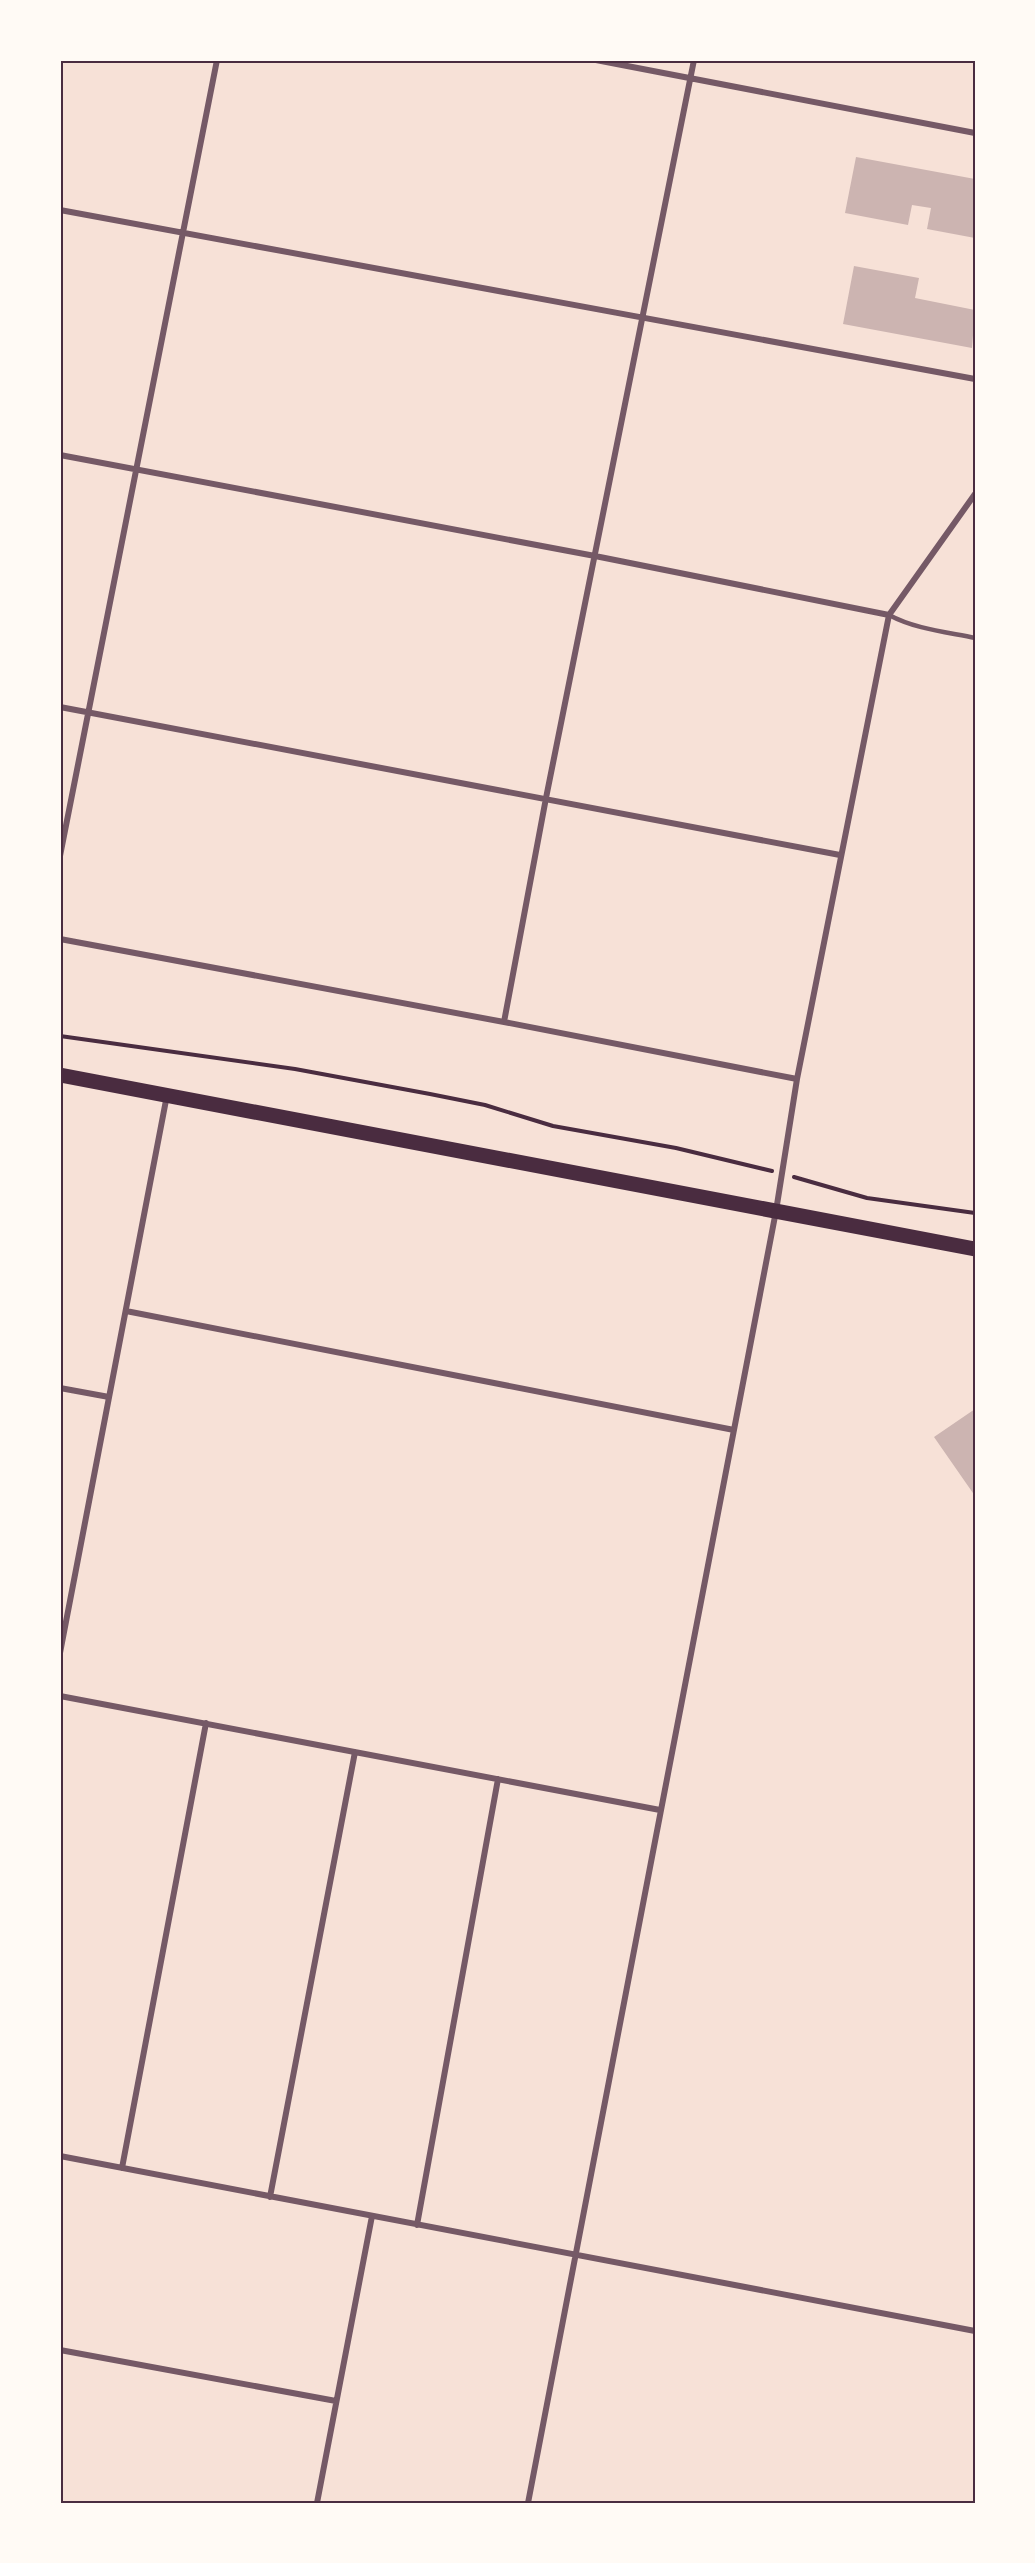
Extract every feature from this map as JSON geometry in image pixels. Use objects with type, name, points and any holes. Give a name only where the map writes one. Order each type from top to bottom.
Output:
[{"type":"main road","points":[[60,1075],[975,1249]]},
{"type":"street","points":[[60,856],[217,60]]},
{"type":"street","points":[[596,60],[975,133]]},
{"type":"street","points":[[504,1022],[546,798],[694,60]]},
{"type":"street","points":[[60,210],[975,379]]},
{"type":"street","points":[[60,454],[595,556],[889,615]]},
{"type":"street","points":[[528,2503],[776,1211],[797,1079],[889,615],[975,494]]},
{"type":"street","points":[[60,707],[840,855]]},
{"type":"street","points":[[60,939],[797,1079]]},
{"type":"street","points":[[60,1653],[167,1094]]},
{"type":"street","points":[[126,1311],[734,1430]]},
{"type":"street","points":[[60,1388],[109,1397]]},
{"type":"street","points":[[60,1696],[660,1810]]},
{"type":"street","points":[[122,2168],[207,1723]]},
{"type":"street","points":[[270,2197],[355,1752]]},
{"type":"street","points":[[417,2225],[498,1779]]},
{"type":"street","points":[[60,2156],[975,2331]]},
{"type":"street","points":[[317,2503],[372,2216]]},
{"type":"street","points":[[60,2350],[336,2401]]},
{"type":"lane","points":[[889,615],[911,625],[975,638]]},
{"type":"path","points":[[60,1036],[294,1069],[419,1092],[485,1105],[553,1126],[676,1148],[782,1173],[867,1198],[975,1213]]},
{"type":"building","points":[[856,157],[975,179],[975,238],[927,229],[931,208],[912,205],[908,225],[845,213]]},
{"type":"building","points":[[854,266],[919,278],[915,298],[975,310],[972,348],[843,324]]},
{"type":"building","points":[[975,1409],[975,1496],[934,1437]]}]
